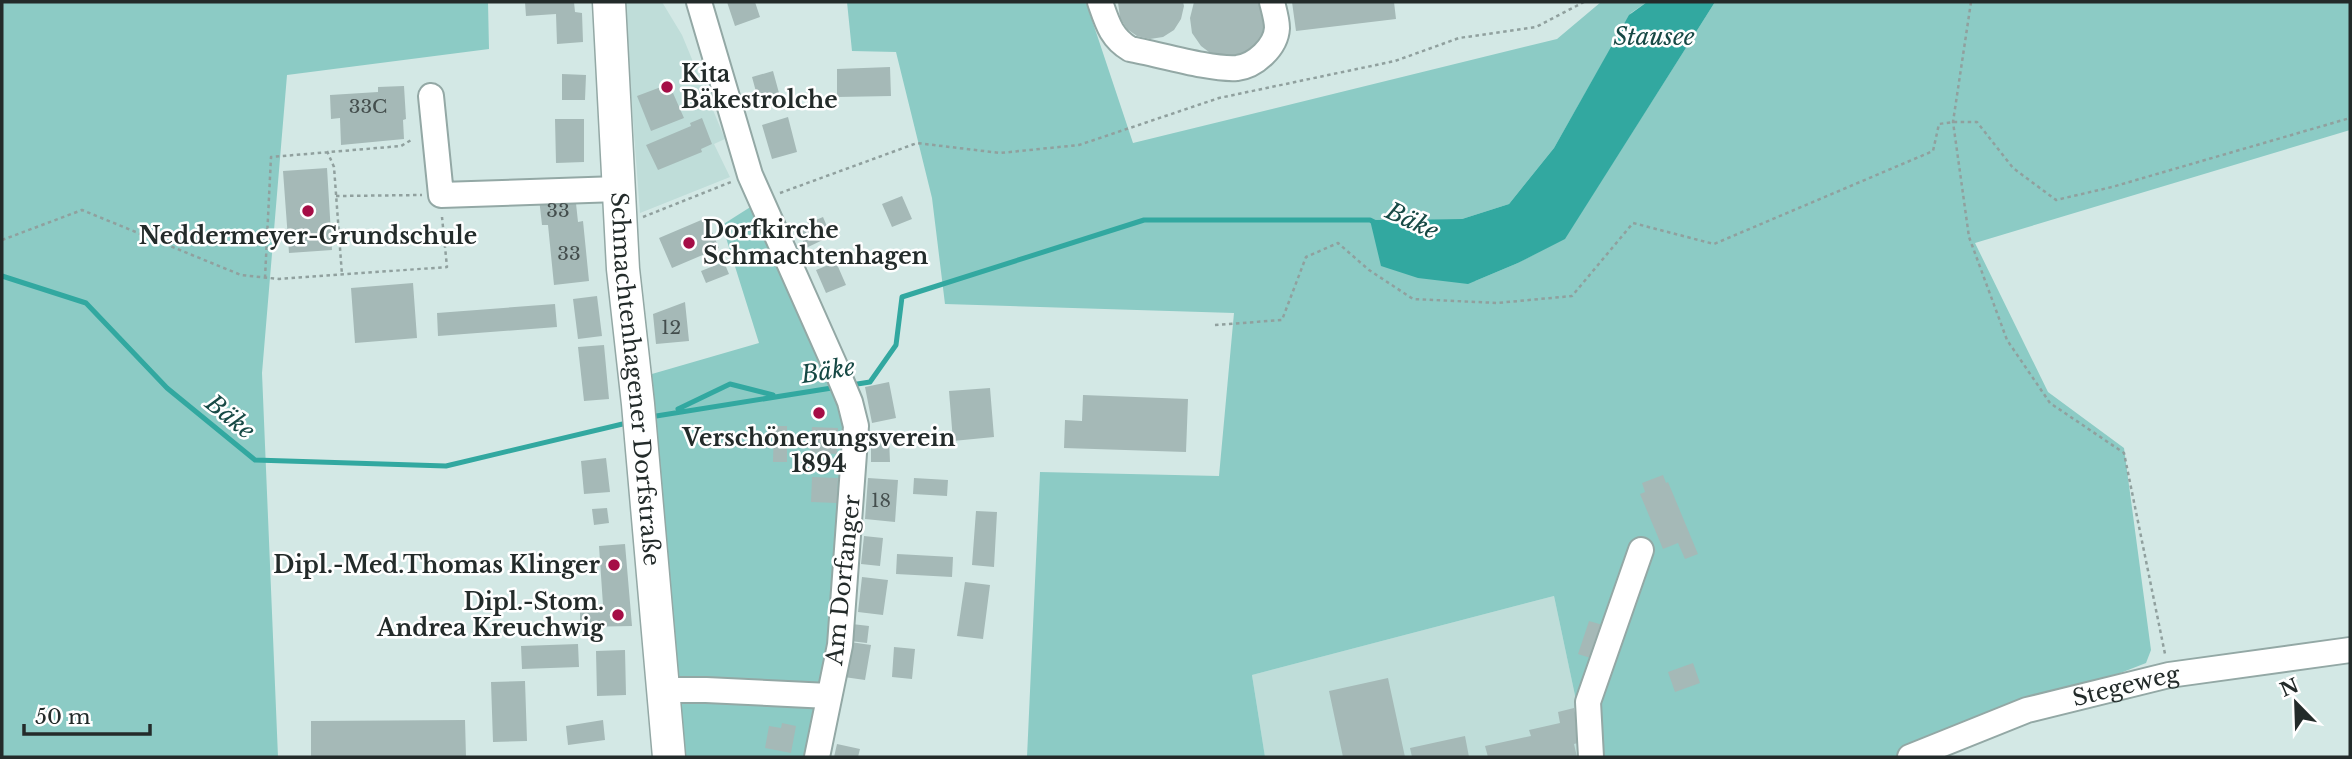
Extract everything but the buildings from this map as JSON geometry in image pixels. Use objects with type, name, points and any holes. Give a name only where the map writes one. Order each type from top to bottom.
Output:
[{"type":"main road","name":"Schmachtenhagener Dorfstraße","points":[[609,2],[618,189],[669,757]]},
{"type":"street","points":[[699,2],[750,174],[761,200]]},
{"type":"street","points":[[1100,2],[1108,27],[1118,42],[1130,49],[1240,68],[1254,62],[1272,41],[1277,30],[1272,2]]},
{"type":"street","points":[[431,96],[441,195],[618,189]]},
{"type":"street","name":"Am Dorfanger","points":[[761,200],[835,366],[850,402],[856,426],[840,645],[817,757]]},
{"type":"street","points":[[1591,757],[1588,702],[1641,550]]},
{"type":"street","name":"Stegeweg","points":[[1910,757],[2027,710],[2169,675],[2350,650]]},
{"type":"street","points":[[663,690],[829,696]]},
{"type":"path","points":[[761,200],[833,176],[917,143],[1000,153],[1079,145],[1219,98],[1395,61],[1459,38],[1536,27],[1584,2]]},
{"type":"path","points":[[1971,2],[1953,122],[1969,237],[2007,340],[2050,403],[2124,453],[2169,675]]},
{"type":"path","points":[[1215,325],[1282,320],[1306,257],[1338,243],[1369,270],[1413,299],[1497,303],[1572,296],[1633,223],[1714,244],[1933,151],[1939,124],[1977,122],[2013,168],[2056,200],[2112,187],[2350,118]]},
{"type":"path","points":[[265,278],[271,156],[401,146],[412,139],[434,139]]},
{"type":"path","points":[[327,151],[334,167],[342,275]]},
{"type":"path","points":[[621,226],[750,174]]},
{"type":"path","points":[[2,240],[82,210],[241,275],[279,279],[447,267],[441,195],[336,196]]},
{"type":"shaded area","points":[[2,2],[488,2],[489,49],[287,75],[262,373],[278,757],[2,757]]},
{"type":"shaded area","name":"Kita Bäkestrolche","points":[[624,2],[662,2],[682,35],[725,139],[714,144],[730,177],[640,213]]},
{"type":"shaded area","points":[[847,2],[1086,2],[1133,143],[1557,39],[1601,2],[1647,2],[1631,13],[1554,148],[1509,204],[1462,219],[1370,220],[1475,281],[1518,263],[1565,238],[1715,2],[2350,2],[2350,130],[1975,243],[2048,392],[2124,448],[2151,650],[2146,663],[1969,732],[1913,757],[1588,757],[1554,596],[1252,675],[1265,757],[1027,757],[1040,472],[1219,476],[1234,313],[945,304],[932,198],[896,52],[852,51]]},
{"type":"shaded area","points":[[752,206],[846,422],[831,638],[805,757],[677,757],[645,376],[759,343],[722,225]]},
{"type":"shaded area","points":[[1554,596],[1588,757],[1265,757],[1252,675]]},
{"type":"water","name":"Stausee","points":[[1647,2],[1715,2],[1565,239],[1468,284],[1418,278],[1381,266],[1370,220],[1462,219],[1509,204],[1554,148],[1629,15]]},
{"type":"waterway","name":"Bäke","points":[[851,385],[870,382],[896,345],[902,297],[1144,220],[1370,220],[1376,223]]},
{"type":"waterway","name":"Bäke","points":[[2,276],[86,303],[167,388],[255,460],[446,466],[631,422]]},
{"type":"waterway","points":[[678,409],[730,384],[773,395]]},
{"type":"waterway","name":"Bäke","points":[[650,417],[838,387]]},
{"type":"place","name":"Kita Bäkestrolche","points":[[667,87]]},
{"type":"place","name":"Neddermeyer-Grundschule","points":[[308,211]]},
{"type":"place","name":"Dorfkirche Schmachtenhagen","points":[[689,243]]},
{"type":"place","name":"Verschönerungsverein 1894","points":[[819,413]]},
{"type":"place","name":"Dipl.-Med.Thomas Klinger","points":[[614,565]]},
{"type":"place","name":"Dipl.-Stom. Andrea Kreuchwig","points":[[618,615]]}]
